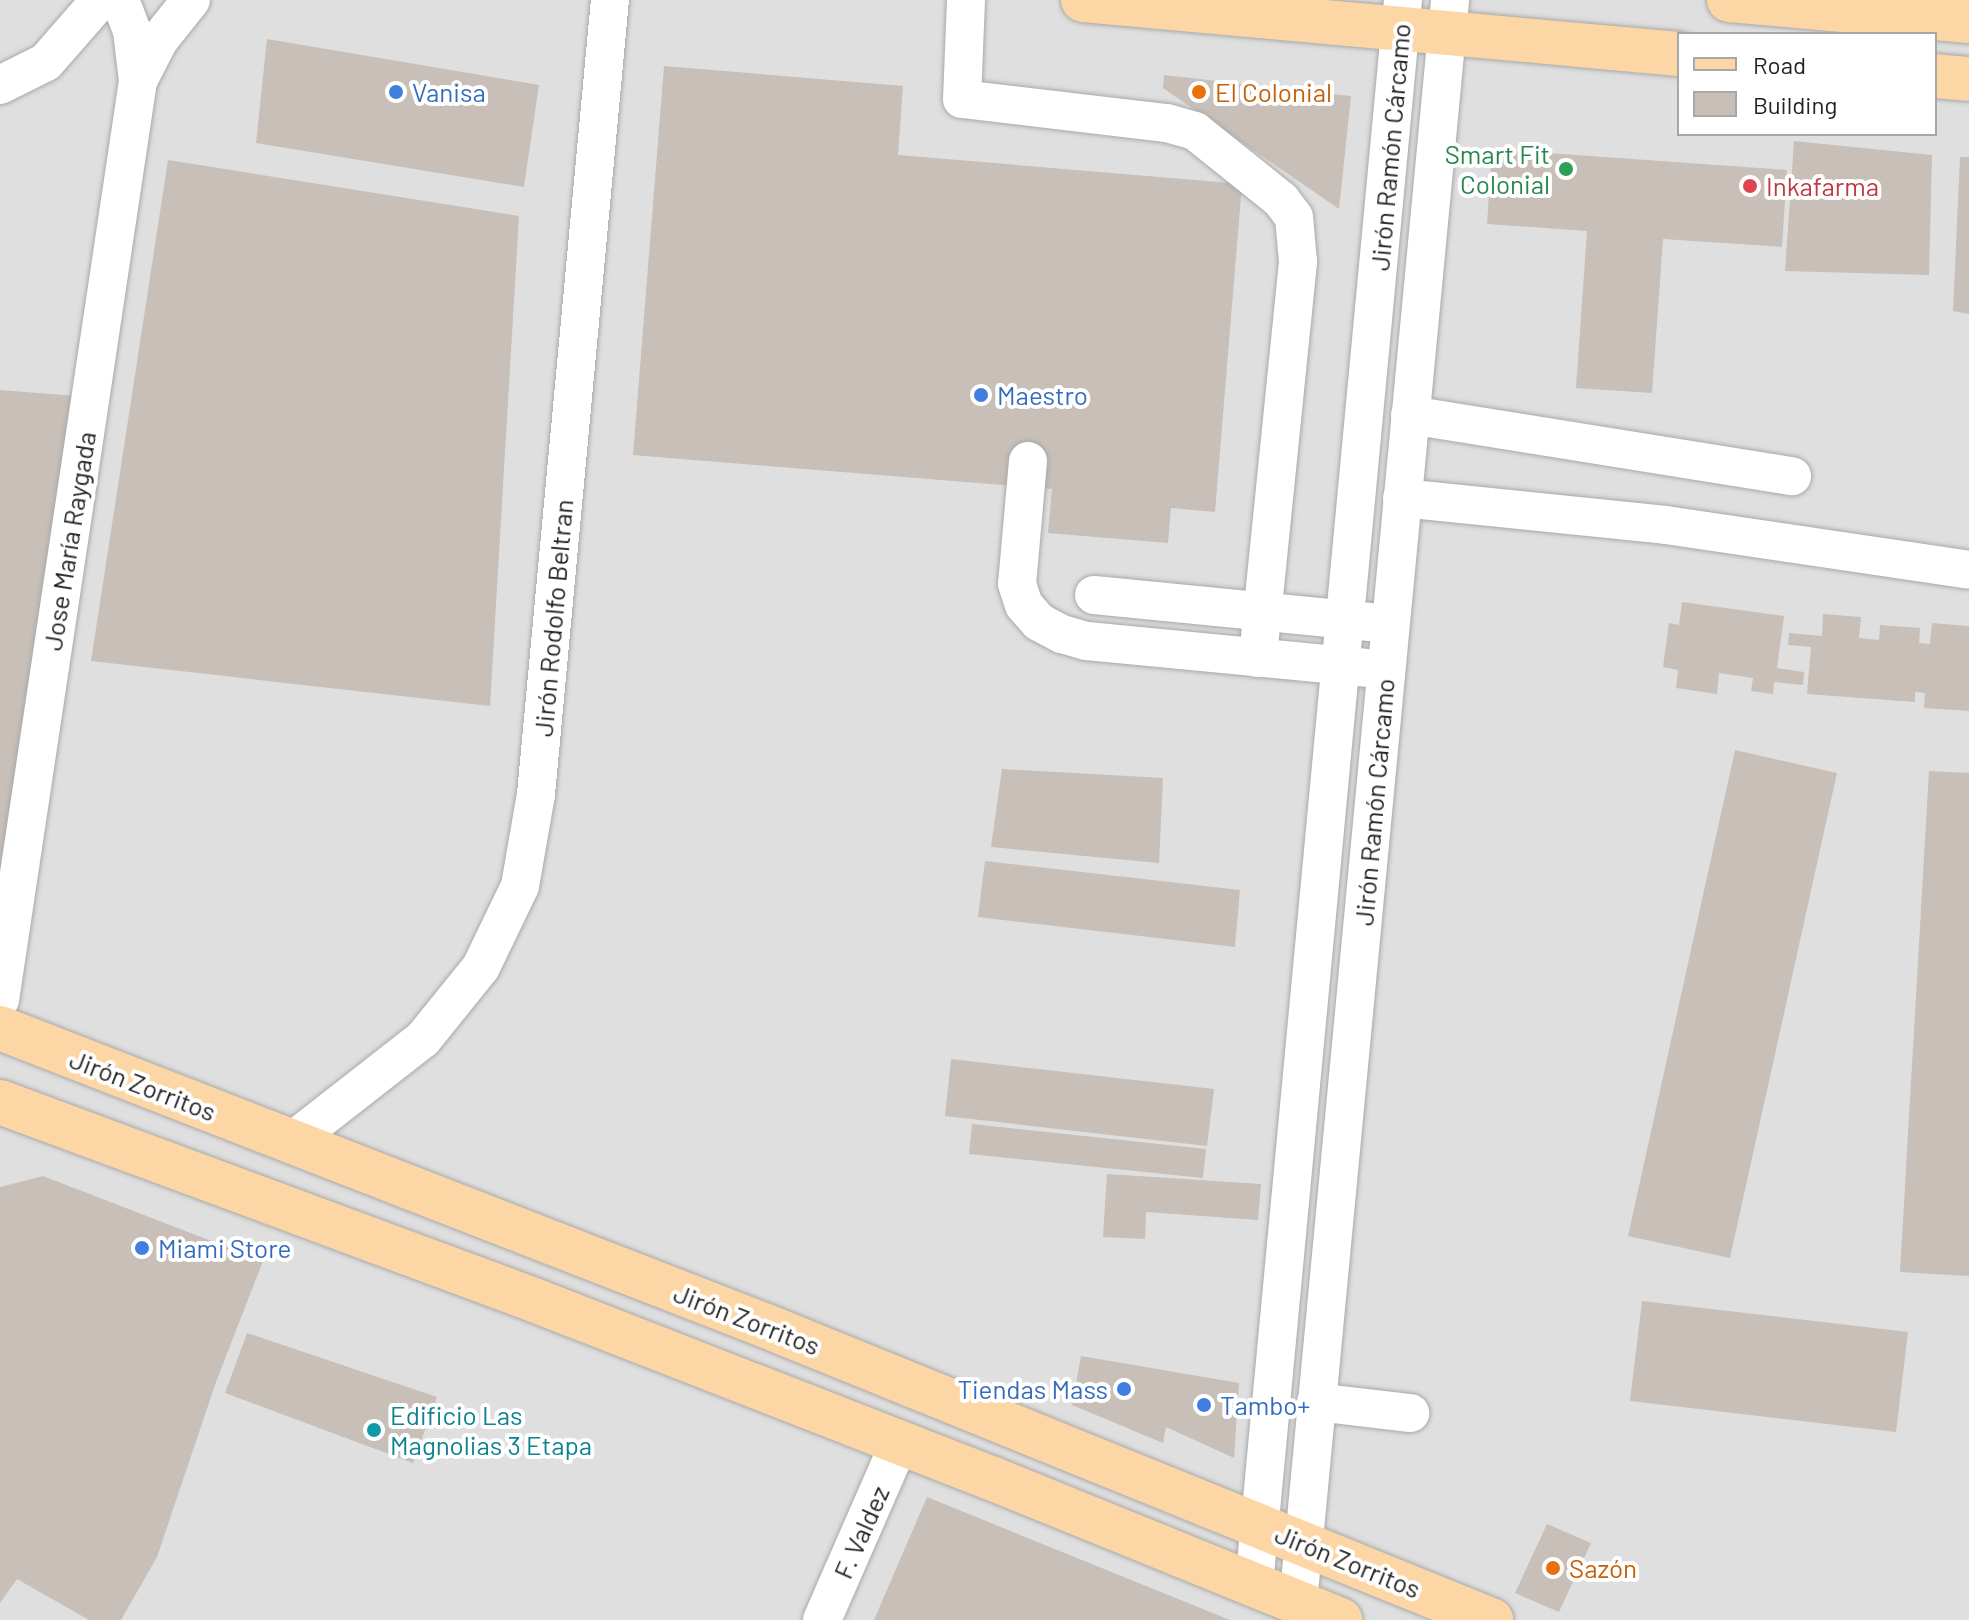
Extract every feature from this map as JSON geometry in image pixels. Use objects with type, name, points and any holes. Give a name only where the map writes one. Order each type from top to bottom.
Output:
[{"type":"main road","points":[[1083,0],[1448,17],[1677,54]]},
{"type":"main road","points":[[1732,0],[1969,21]]},
{"type":"main road","points":[[1937,76],[1969,79]]},
{"type":"main road","name":"Jirón Zorritos","points":[[0,1028],[776,1330],[1491,1620]]},
{"type":"main road","points":[[0,1102],[534,1300],[1340,1620]]},
{"type":"street","points":[[0,85],[46,62],[100,0]]},
{"type":"street","name":"Jose María Raygada","points":[[0,1000],[138,81],[132,31],[120,0]]},
{"type":"street","name":"Jose María Raygada","points":[[138,81],[159,40],[191,0]]},
{"type":"street","name":"Jirón Rodolfo Beltran","points":[[291,1142],[423,1039],[481,967],[520,886],[536,794],[610,0]]},
{"type":"street","points":[[966,0],[962,99],[1167,123],[1195,131],[1281,200],[1294,217],[1298,262],[1258,658]]},
{"type":"street","name":"Jirón Ramón Cárcamo","points":[[1254,1585],[1257,1524],[1342,666],[1402,15]]},
{"type":"street","name":"Jirón Ramón Cárcamo","points":[[1298,1603],[1448,17]]},
{"type":"street","points":[[1410,415],[1792,476]]},
{"type":"street","points":[[1028,461],[1017,584],[1024,605],[1039,622],[1087,641],[1386,669]]},
{"type":"street","points":[[1402,498],[1666,525],[1969,570]]},
{"type":"street","points":[[1094,595],[1391,624]]},
{"type":"street","points":[[1296,1137],[1341,1142]]},
{"type":"street","points":[[1316,1402],[1410,1413]]},
{"type":"street","name":"F. Valdez","points":[[822,1620],[899,1444]]},
{"type":"shaded area","points":[[0,0],[1969,0],[1969,1620],[0,1620]]},
{"type":"building","points":[[267,39],[539,85],[524,187],[256,143]]},
{"type":"building","points":[[664,66],[903,86],[898,155],[1242,184],[1215,512],[1171,508],[1168,543],[1048,533],[1052,489],[633,455]]},
{"type":"building","points":[[1164,75],[1351,96],[1339,209],[1163,88]]},
{"type":"building","points":[[1794,141],[1932,155],[1929,275],[1785,271]]},
{"type":"building","points":[[1492,149],[1787,170],[1782,247],[1663,239],[1652,393],[1576,388],[1587,231],[1487,224]]},
{"type":"building","points":[[1960,157],[1969,157],[1969,314],[1953,311]]},
{"type":"building","points":[[168,160],[519,216],[490,706],[91,661]]},
{"type":"building","points":[[0,390],[76,396],[0,906]]},
{"type":"building","points":[[1682,602],[1784,616],[1777,668],[1804,672],[1803,685],[1774,682],[1773,694],[1751,691],[1753,678],[1719,673],[1717,694],[1676,688],[1678,670],[1663,667],[1669,623],[1679,625]]},
{"type":"building","points":[[1823,614],[1861,617],[1859,638],[1879,640],[1880,625],[1920,628],[1919,643],[1930,644],[1932,623],[1969,626],[1969,711],[1924,708],[1925,693],[1915,692],[1915,702],[1807,694],[1811,647],[1788,645],[1789,633],[1822,636]]},
{"type":"building","points":[[1735,750],[1837,773],[1730,1258],[1628,1236]]},
{"type":"building","points":[[1002,769],[1163,778],[1159,863],[991,847]]},
{"type":"building","points":[[1929,771],[1969,773],[1969,1276],[1900,1272]]},
{"type":"building","points":[[985,861],[1240,890],[1235,947],[978,917]]},
{"type":"building","points":[[951,1059],[1214,1089],[1207,1146],[945,1116]]},
{"type":"building","points":[[972,1124],[1206,1149],[1203,1178],[969,1154]]},
{"type":"building","points":[[1107,1174],[1261,1184],[1258,1220],[1146,1212],[1145,1239],[1103,1237]]},
{"type":"building","points":[[43,1176],[263,1261],[216,1382],[157,1557],[121,1620],[89,1620],[17,1579],[0,1603],[0,1187]]},
{"type":"building","points":[[1642,1301],[1908,1332],[1896,1432],[1630,1401]]},
{"type":"building","name":"Edificio Las Magnolias 3 Etapa","points":[[247,1333],[437,1397],[413,1463],[225,1393]]},
{"type":"building","points":[[1081,1356],[1239,1383],[1234,1458],[1166,1427],[1163,1443],[1072,1405]]},
{"type":"building","points":[[927,1497],[1230,1620],[874,1620]]},
{"type":"building","name":"Sazón","points":[[1547,1524],[1591,1543],[1559,1612],[1515,1593]]},
{"type":"place","name":"Vanisa","points":[[396,92]]},
{"type":"place","name":"El Colonial","points":[[1199,92]]},
{"type":"place","name":"Smart Fit Colonial","points":[[1566,169]]},
{"type":"place","name":"Inkafarma","points":[[1750,186]]},
{"type":"place","name":"Maestro","points":[[981,395]]},
{"type":"place","name":"Miami Store","points":[[142,1248]]},
{"type":"place","name":"Tiendas Mass","points":[[1124,1389]]},
{"type":"place","name":"Tambo+","points":[[1204,1405]]},
{"type":"place","name":"Edificio Las Magnolias 3 Etapa","points":[[374,1430]]},
{"type":"place","name":"Sazón","points":[[1553,1568]]}]
